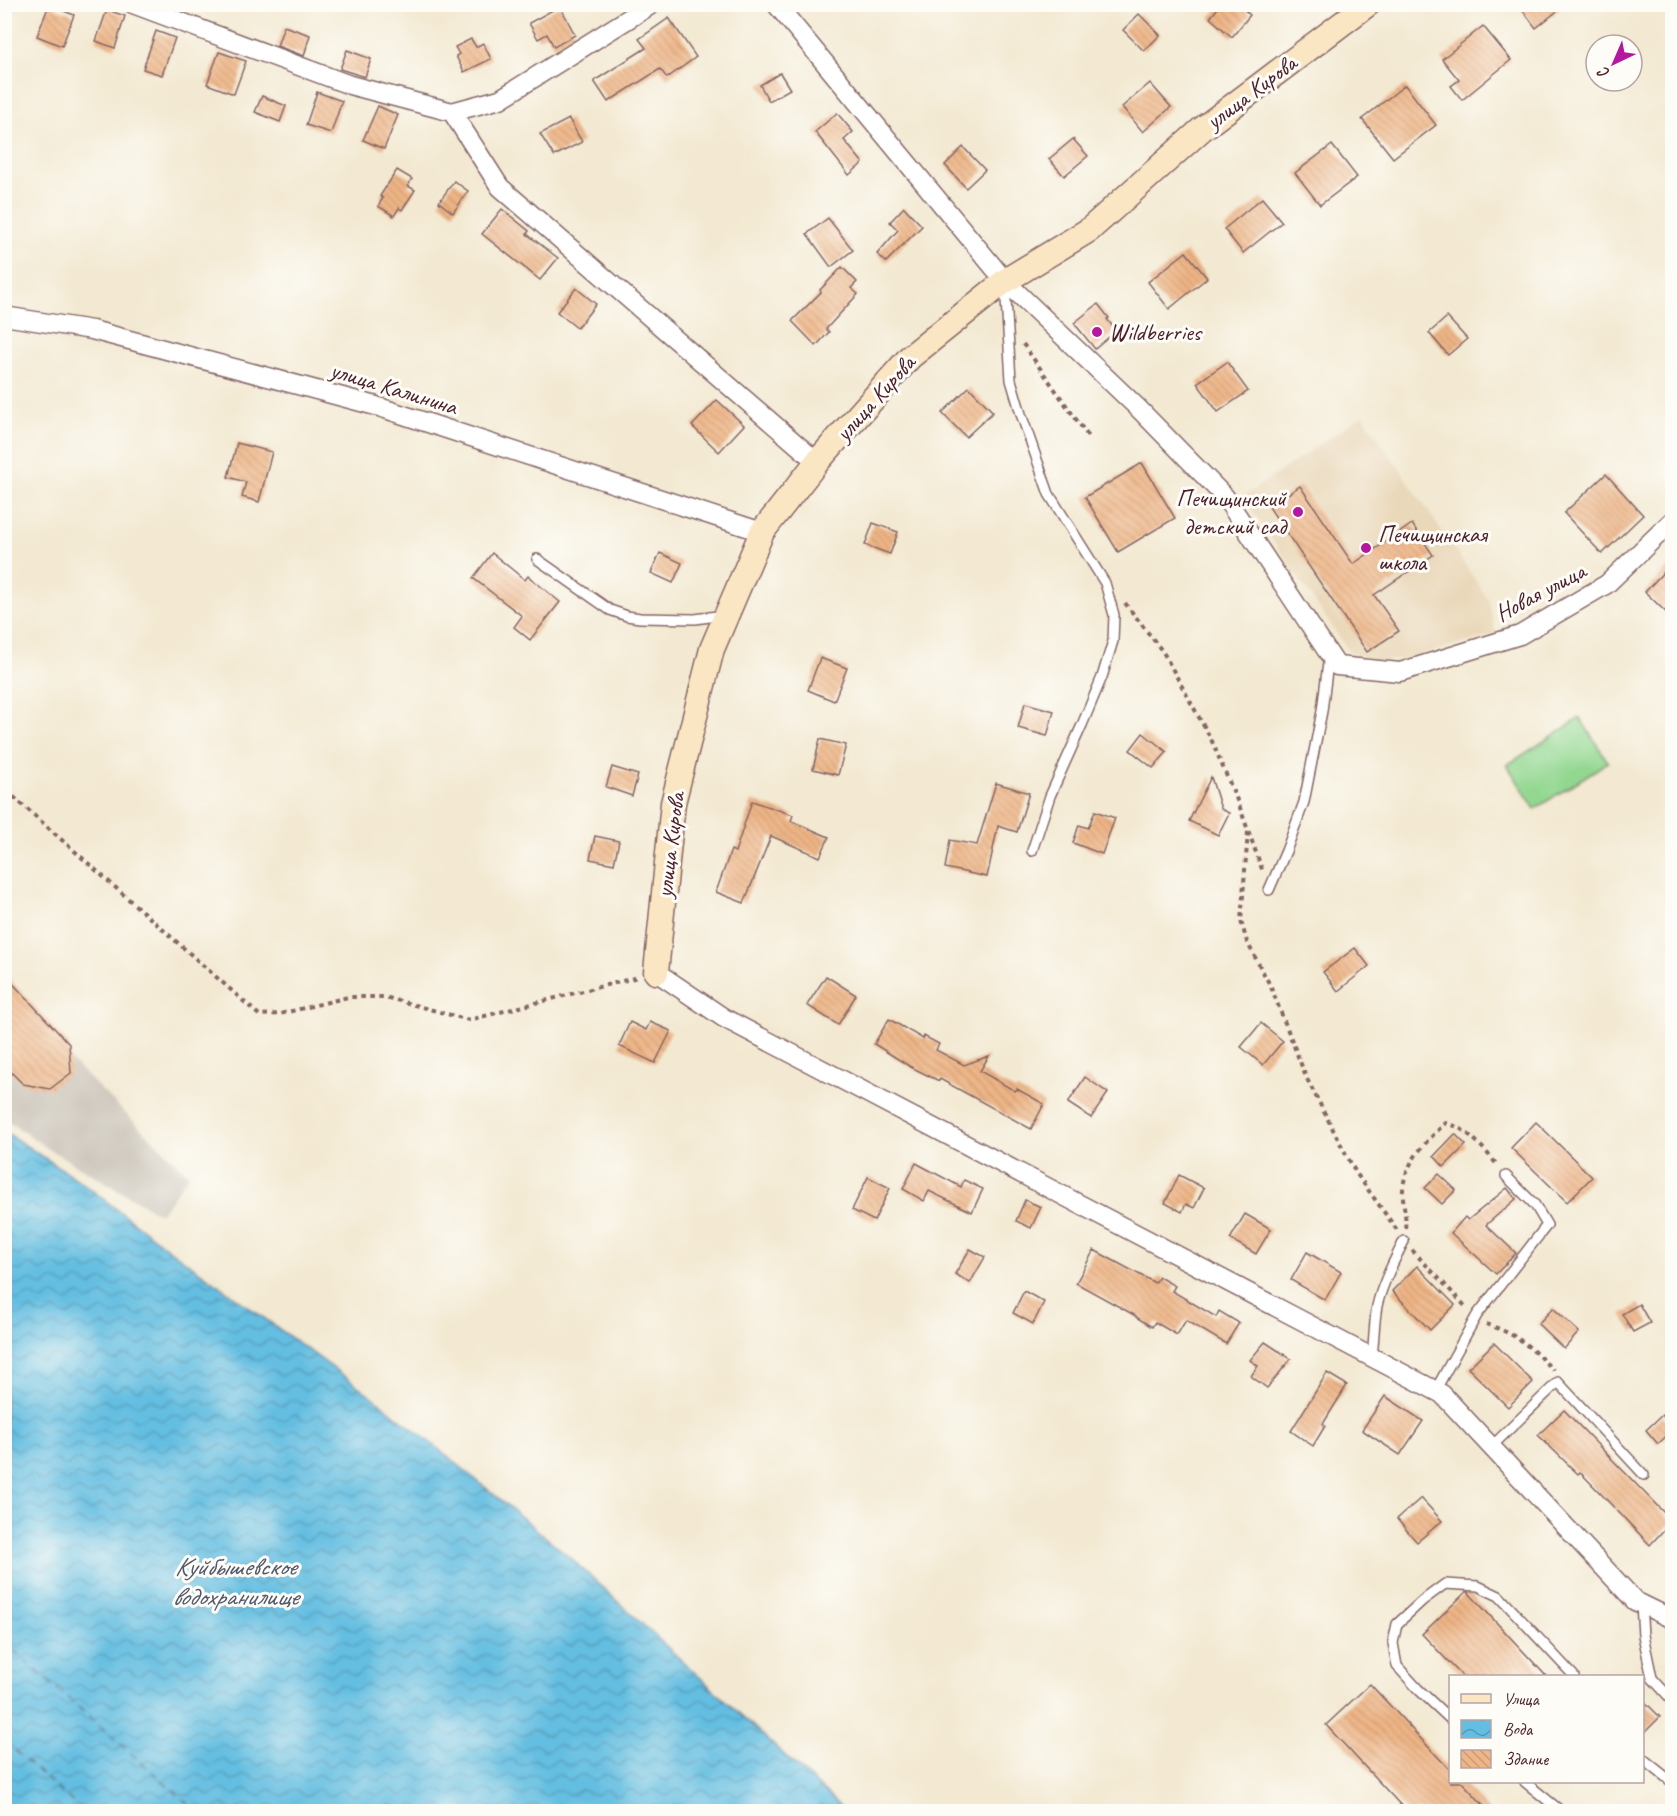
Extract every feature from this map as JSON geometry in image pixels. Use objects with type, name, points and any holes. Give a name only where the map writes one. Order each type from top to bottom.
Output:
[{"type":"street","points":[[133,4],[350,85],[452,112],[500,99],[652,4]]},
{"type":"street","points":[[776,4],[1005,281],[1138,408],[1225,497],[1333,660]]},
{"type":"street","name":"улица Кирова","points":[[656,972],[673,803],[712,649],[762,532],[817,462],[910,357],[1005,281],[1089,230],[1202,129],[1368,4]]},
{"type":"street","points":[[452,112],[500,187],[817,462]]},
{"type":"street","name":"улица Калинина","points":[[4,316],[92,330],[376,406],[762,532]]},
{"type":"street","name":"Новая улица","points":[[1333,660],[1400,672],[1520,635],[1607,584],[1672,521]]},
{"type":"street","points":[[656,972],[724,1018],[1442,1394],[1635,1601],[1672,1619]]},
{"type":"lane","points":[[1005,281],[1011,380],[1049,494],[1104,583],[1114,615],[1113,641],[1102,677],[1050,796],[1032,851]]},
{"type":"lane","points":[[537,559],[610,610],[627,616],[695,620],[727,615]]},
{"type":"lane","points":[[1269,890],[1304,802],[1333,660]]},
{"type":"lane","points":[[1435,1391],[1478,1315],[1547,1225],[1535,1205],[1506,1176]]},
{"type":"lane","points":[[1372,1357],[1377,1307],[1404,1241]]},
{"type":"lane","points":[[1491,1447],[1558,1382],[1644,1475]]},
{"type":"lane","points":[[1449,1718],[1397,1666],[1393,1643],[1397,1624],[1445,1584],[1478,1586],[1499,1596],[1572,1675]]},
{"type":"lane","points":[[1641,1604],[1643,1635],[1652,1678],[1672,1700]]},
{"type":"lane","points":[[1644,1760],[1672,1782]]},
{"type":"lane","points":[[1526,1783],[1562,1812]]},
{"type":"lane","points":[[1665,1812],[1672,1805]]},
{"type":"path","points":[[1008,324],[1090,439]]},
{"type":"path","points":[[1123,600],[1138,616],[1163,652],[1211,739],[1269,890]]},
{"type":"path","points":[[4,782],[8,792],[258,1015],[280,1014],[348,997],[385,997],[469,1020],[656,972]]},
{"type":"path","points":[[1248,832],[1241,921],[1246,942],[1271,987],[1306,1077],[1339,1141],[1356,1173],[1404,1241]]},
{"type":"path","points":[[1404,1241],[1407,1218],[1403,1189],[1413,1159],[1430,1137],[1446,1123],[1459,1126],[1482,1147],[1506,1176]]},
{"type":"shaded area","name":"Печищинская школа","points":[[1363,415],[1488,599],[1496,634],[1405,659],[1372,662],[1350,653],[1243,497]]},
{"type":"shaded area","points":[[4,988],[63,1053],[189,1175],[160,1214],[47,1148],[5,1119]]},
{"type":"green space","points":[[1580,718],[1608,762],[1535,809],[1507,765]]},
{"type":"water","name":"Куйбышевское водохранилище","points":[[5,1132],[80,1181],[170,1250],[373,1397],[446,1455],[565,1553],[845,1811],[5,1811]]},
{"type":"building","points":[[109,4],[113,4],[113,12],[125,16],[115,48],[96,41]]},
{"type":"building","points":[[1221,4],[1238,4],[1250,15],[1232,37],[1210,18]]},
{"type":"building","points":[[1518,4],[1566,4],[1536,28]]},
{"type":"building","points":[[49,5],[74,15],[62,46],[37,36]]},
{"type":"building","points":[[560,6],[575,35],[554,47],[547,34],[538,39],[529,23]]},
{"type":"building","points":[[1139,14],[1160,35],[1144,51],[1123,30]]},
{"type":"building","points":[[669,18],[696,57],[667,78],[660,69],[608,102],[594,81],[646,48],[639,39]]},
{"type":"building","points":[[284,26],[310,35],[304,56],[277,46]]},
{"type":"building","points":[[1483,26],[1511,60],[1462,100],[1451,86],[1459,80],[1442,59]]},
{"type":"building","points":[[156,31],[175,38],[162,75],[143,69]]},
{"type":"building","points":[[471,39],[476,47],[483,43],[491,59],[464,72],[456,56],[459,54],[455,47]]},
{"type":"building","points":[[347,50],[371,59],[365,77],[340,69]]},
{"type":"building","points":[[219,52],[246,61],[234,94],[207,84]]},
{"type":"building","points":[[780,73],[790,89],[769,101],[760,85]]},
{"type":"building","points":[[1150,83],[1171,107],[1143,132],[1122,107]]},
{"type":"building","points":[[1405,85],[1436,125],[1393,158],[1362,119]]},
{"type":"building","points":[[317,92],[342,101],[331,133],[306,125]]},
{"type":"building","points":[[262,96],[286,106],[280,122],[255,112]]},
{"type":"building","points":[[378,106],[398,115],[384,149],[363,140]]},
{"type":"building","points":[[837,113],[853,132],[844,140],[863,163],[849,175],[815,132]]},
{"type":"building","points":[[569,119],[582,142],[554,156],[540,134]]},
{"type":"building","points":[[1073,139],[1088,156],[1064,176],[1049,159]]},
{"type":"building","points":[[1332,145],[1357,177],[1320,205],[1295,173]]},
{"type":"building","points":[[963,147],[985,170],[966,188],[945,165]]},
{"type":"building","points":[[397,170],[412,179],[408,186],[415,190],[402,210],[399,208],[394,216],[378,206],[383,198],[380,196]]},
{"type":"building","points":[[454,181],[468,191],[453,213],[439,202]]},
{"type":"building","points":[[1262,198],[1282,222],[1243,253],[1224,229]]},
{"type":"building","points":[[904,207],[922,226],[886,262],[877,254],[898,230],[890,222]]},
{"type":"building","points":[[502,209],[529,231],[527,234],[558,258],[540,280],[482,234]]},
{"type":"building","points":[[828,218],[853,250],[831,267],[807,234]]},
{"type":"building","points":[[1186,252],[1207,278],[1169,309],[1148,282]]},
{"type":"building","points":[[842,267],[857,282],[851,288],[858,294],[826,329],[829,332],[816,346],[792,321]]},
{"type":"building","points":[[576,288],[596,304],[577,328],[557,312]]},
{"type":"building","points":[[1098,304],[1116,331],[1095,349],[1074,323]]},
{"type":"building","points":[[1447,317],[1467,339],[1448,355],[1429,333]]},
{"type":"building","points":[[1227,362],[1248,391],[1218,412],[1197,383]]},
{"type":"building","points":[[969,387],[993,412],[966,437],[942,413]]},
{"type":"building","points":[[717,400],[744,425],[719,452],[692,426]]},
{"type":"building","points":[[237,443],[272,452],[259,502],[242,497],[246,482],[228,477]]},
{"type":"building","points":[[1142,463],[1175,518],[1118,552],[1085,497]]},
{"type":"building","points":[[1606,474],[1643,515],[1602,554],[1564,513]]},
{"type":"building","points":[[1300,486],[1353,564],[1412,524],[1433,555],[1374,595],[1399,631],[1367,652],[1269,507]]},
{"type":"building","points":[[873,523],[898,532],[890,554],[865,545]]},
{"type":"building","points":[[492,553],[525,580],[528,576],[560,602],[530,640],[514,627],[522,616],[473,578]]},
{"type":"building","points":[[660,553],[682,563],[673,583],[651,573]]},
{"type":"building","points":[[1672,563],[1672,618],[1645,592]]},
{"type":"building","points":[[820,658],[847,668],[834,701],[808,690]]},
{"type":"building","points":[[1025,703],[1054,711],[1047,736],[1018,728]]},
{"type":"building","points":[[1143,733],[1167,752],[1153,768],[1130,750]]},
{"type":"building","points":[[820,739],[846,745],[838,775],[813,769]]},
{"type":"building","points":[[612,767],[638,775],[632,796],[606,787]]},
{"type":"building","points":[[1211,777],[1221,809],[1229,813],[1218,835],[1189,821]]},
{"type":"building","points":[[996,783],[1029,793],[1017,832],[998,826],[987,877],[945,868],[950,840],[977,845]]},
{"type":"building","points":[[752,801],[793,815],[791,821],[829,837],[820,857],[771,836],[744,903],[716,892],[731,850],[735,852]]},
{"type":"building","points":[[1095,811],[1115,818],[1102,854],[1073,843],[1079,825],[1088,828]]},
{"type":"building","points":[[595,836],[619,841],[614,864],[590,859]]},
{"type":"building","points":[[1355,948],[1369,966],[1338,991],[1323,972]]},
{"type":"building","points":[[4,974],[69,1044],[71,1073],[50,1089],[23,1084],[4,1065]]},
{"type":"building","points":[[826,976],[856,995],[838,1025],[807,1005]]},
{"type":"building","points":[[889,1019],[923,1039],[924,1036],[939,1044],[936,1050],[964,1065],[989,1056],[980,1071],[1044,1104],[1031,1129],[940,1079],[939,1081],[909,1066],[874,1044]]},
{"type":"building","points":[[630,1022],[646,1030],[650,1022],[671,1031],[655,1063],[619,1046]]},
{"type":"building","points":[[1261,1023],[1283,1041],[1263,1065],[1241,1047]]},
{"type":"building","points":[[1085,1077],[1108,1093],[1091,1118],[1068,1103]]},
{"type":"building","points":[[1536,1122],[1592,1177],[1567,1202],[1511,1148]]},
{"type":"building","points":[[1455,1134],[1466,1145],[1444,1167],[1434,1156]]},
{"type":"building","points":[[916,1163],[961,1187],[964,1180],[983,1189],[972,1212],[929,1191],[924,1201],[903,1189]]},
{"type":"building","points":[[1439,1174],[1456,1190],[1442,1204],[1425,1188]]},
{"type":"building","points":[[1179,1175],[1204,1188],[1194,1208],[1186,1204],[1182,1212],[1165,1203]]},
{"type":"building","points":[[868,1177],[890,1188],[874,1221],[852,1210]]},
{"type":"building","points":[[1507,1188],[1516,1199],[1486,1225],[1516,1253],[1496,1274],[1451,1233],[1465,1217],[1468,1220]]},
{"type":"building","points":[[1025,1200],[1041,1207],[1031,1228],[1016,1221]]},
{"type":"building","points":[[1245,1214],[1271,1229],[1256,1254],[1230,1239]]},
{"type":"building","points":[[970,1249],[985,1257],[970,1283],[955,1274]]},
{"type":"building","points":[[1094,1250],[1155,1283],[1159,1277],[1175,1286],[1172,1291],[1216,1317],[1219,1311],[1239,1323],[1226,1344],[1186,1320],[1177,1335],[1155,1322],[1152,1327],[1076,1283]]},
{"type":"building","points":[[1307,1252],[1341,1272],[1325,1300],[1291,1280]]},
{"type":"building","points":[[1417,1266],[1455,1305],[1430,1330],[1392,1291]]},
{"type":"building","points":[[1024,1291],[1044,1302],[1033,1324],[1013,1313]]},
{"type":"building","points":[[1639,1304],[1650,1323],[1633,1332],[1622,1314]]},
{"type":"building","points":[[1553,1308],[1579,1332],[1564,1349],[1538,1324]]},
{"type":"building","points":[[1265,1342],[1291,1359],[1267,1388],[1251,1376],[1258,1366],[1250,1360]]},
{"type":"building","points":[[1494,1343],[1533,1382],[1508,1407],[1468,1368]]},
{"type":"building","points":[[1327,1373],[1347,1385],[1323,1424],[1325,1426],[1313,1446],[1291,1431]]},
{"type":"building","points":[[1385,1396],[1423,1421],[1400,1455],[1362,1430]]},
{"type":"building","points":[[1564,1410],[1672,1521],[1650,1545],[1580,1472],[1578,1474],[1538,1435]]},
{"type":"building","points":[[1662,1415],[1672,1426],[1672,1431],[1658,1444],[1646,1430]]},
{"type":"building","points":[[1421,1498],[1442,1521],[1417,1542],[1397,1519]]},
{"type":"building","points":[[1468,1592],[1545,1675],[1461,1675],[1422,1634]]},
{"type":"building","points":[[1370,1684],[1449,1769],[1449,1783],[1463,1783],[1490,1812],[1407,1812],[1326,1725]]},
{"type":"building","points":[[1644,1701],[1660,1717],[1644,1733]]},
{"type":"ferry route","points":[[4,1642],[198,1812]]},
{"type":"ferry route","points":[[4,1741],[84,1812]]},
{"type":"place","name":"Wildberries","points":[[1097,332]]},
{"type":"place","name":"Печищинский детский сад","points":[[1298,512]]},
{"type":"place","name":"Печищинская школа","points":[[1366,548]]}]
